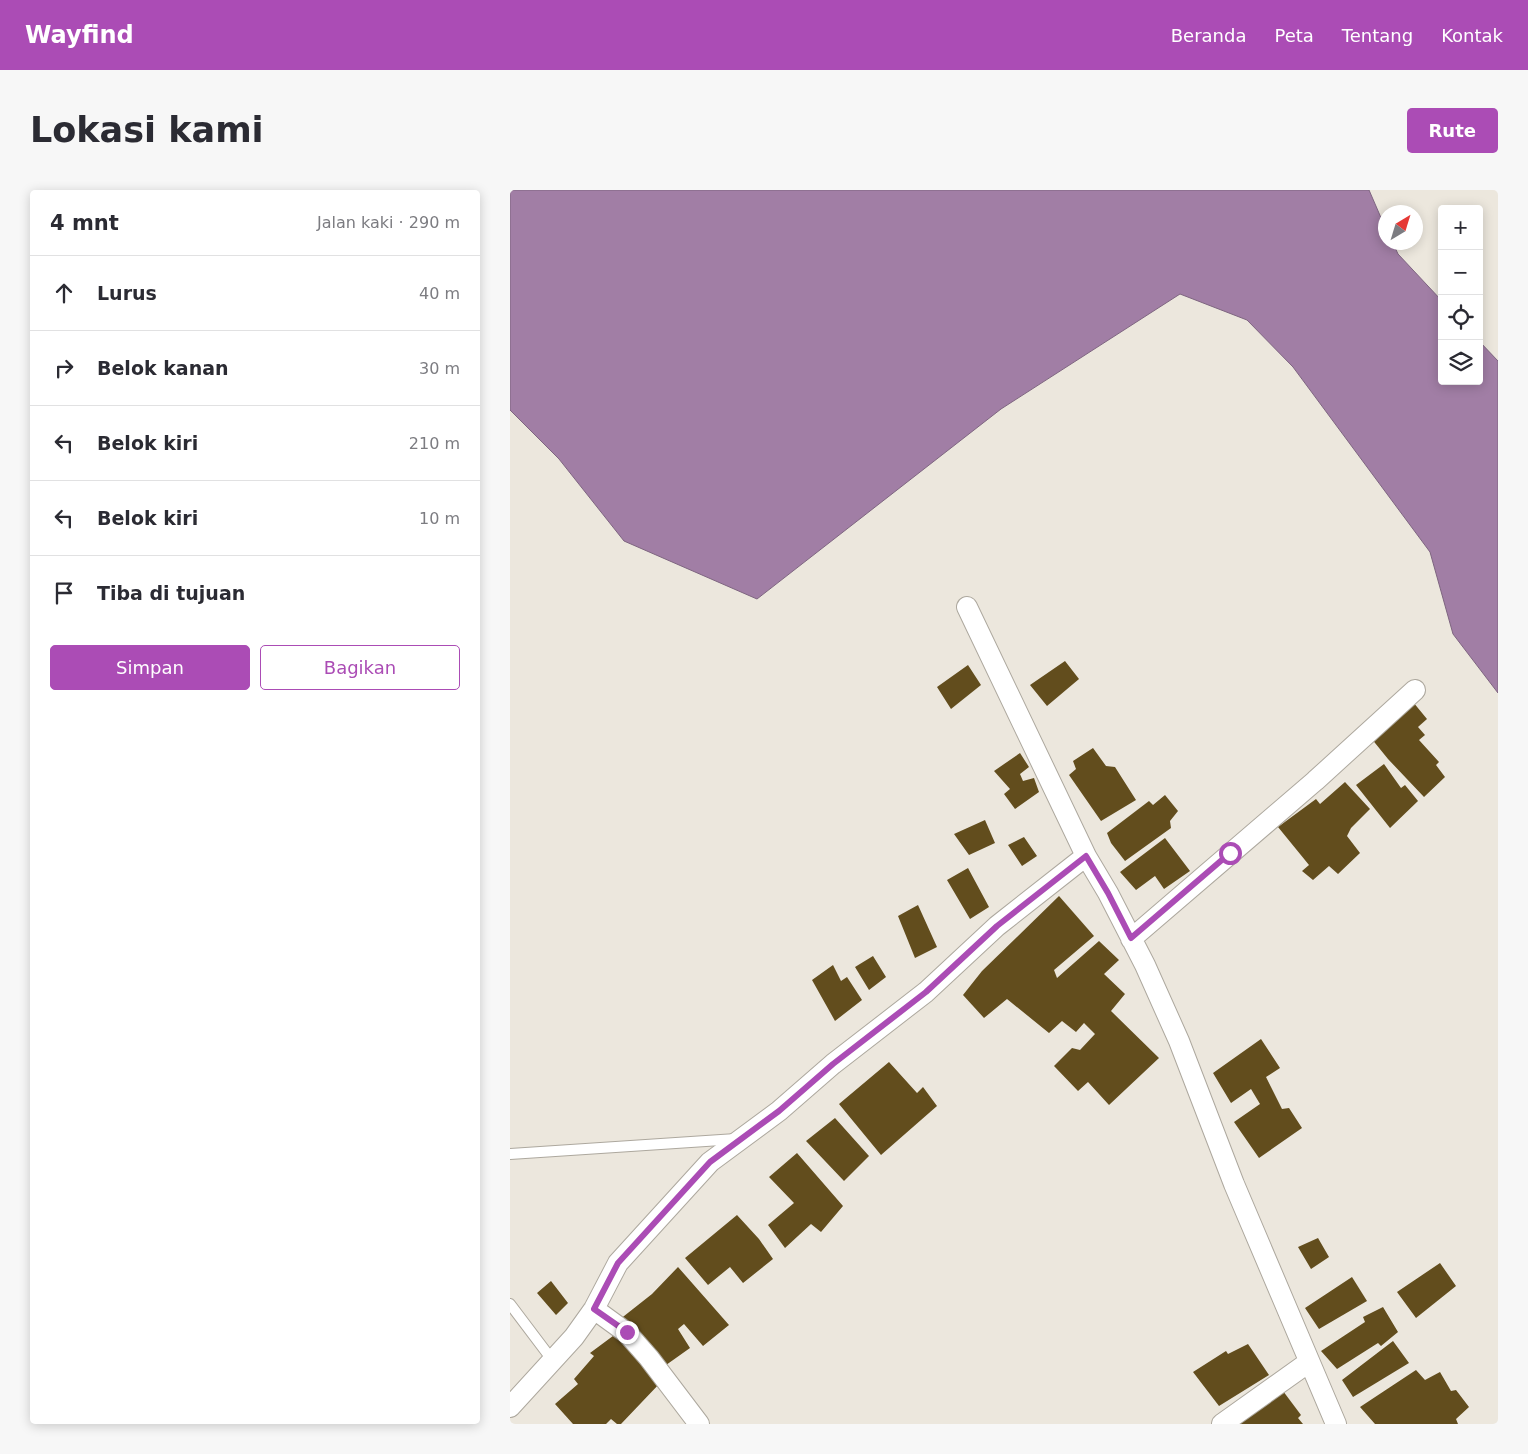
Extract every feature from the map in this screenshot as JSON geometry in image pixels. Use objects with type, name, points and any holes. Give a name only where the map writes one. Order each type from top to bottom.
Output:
[{"type":"street","points":[[967,608],[1086,856],[1108,893],[1145,965],[1179,1040],[1234,1184],[1268,1260],[1336,1424]]},
{"type":"street","points":[[1131,938],[1315,781],[1415,690]]},
{"type":"street","points":[[510,1407],[574,1337],[594,1309],[618,1263],[710,1162],[779,1111],[833,1064],[926,992],[997,926],[1086,856]]},
{"type":"street","points":[[594,1309],[627,1332],[650,1358],[699,1424]]},
{"type":"street","points":[[1222,1424],[1309,1362]]},
{"type":"lane","points":[[510,1154],[742,1139]]},
{"type":"lane","points":[[510,1304],[553,1361]]},
{"type":"shaded area","points":[[510,190],[1369,190],[1378,211],[1378,250],[1396,250],[1438,297],[1438,385],[1483,385],[1483,345],[1498,361],[1498,693],[1453,634],[1430,552],[1293,367],[1247,320],[1180,294],[1001,409],[757,599],[624,541],[559,459],[510,410]]},
{"type":"building","points":[[1065,661],[1079,679],[1047,706],[1030,685]]},
{"type":"building","points":[[968,665],[981,685],[951,709],[937,687]]},
{"type":"building","points":[[1413,702],[1427,719],[1418,727],[1425,735],[1419,740],[1439,762],[1436,765],[1445,777],[1424,797],[1371,738]]},
{"type":"building","points":[[1093,748],[1106,766],[1115,767],[1136,800],[1101,821],[1069,775],[1076,769],[1073,761]]},
{"type":"building","points":[[1020,753],[1029,767],[1020,774],[1023,781],[1034,778],[1039,792],[1015,809],[1004,794],[1010,789],[994,771]]},
{"type":"building","points":[[1384,764],[1401,788],[1405,785],[1418,801],[1390,828],[1356,785]]},
{"type":"building","points":[[1345,782],[1370,809],[1351,828],[1347,836],[1360,853],[1338,874],[1329,866],[1313,880],[1302,871],[1309,865],[1278,827],[1316,799],[1320,804]]},
{"type":"building","points":[[1165,795],[1178,811],[1170,821],[1171,828],[1125,861],[1111,843],[1107,833],[1149,801],[1153,805]]},
{"type":"building","points":[[985,820],[995,843],[969,855],[954,834]]},
{"type":"building","points":[[1024,837],[1037,856],[1022,866],[1008,845]]},
{"type":"building","points":[[1165,838],[1190,871],[1164,889],[1155,876],[1136,890],[1120,872]]},
{"type":"building","points":[[968,868],[989,907],[970,919],[947,880]]},
{"type":"building","points":[[1059,896],[1094,936],[1054,970],[1057,978],[1099,941],[1119,960],[1104,974],[1125,994],[1111,1011],[1159,1058],[1109,1105],[1088,1082],[1078,1091],[1054,1066],[1072,1048],[1080,1050],[1095,1034],[1084,1023],[1076,1032],[1062,1021],[1049,1033],[1007,999],[984,1018],[963,995],[982,971]]},
{"type":"building","points":[[918,905],[937,947],[915,958],[898,916]]},
{"type":"building","points":[[873,956],[886,977],[869,990],[855,967]]},
{"type":"building","points":[[833,965],[841,981],[847,977],[862,1000],[835,1021],[812,980]]},
{"type":"building","points":[[1261,1039],[1280,1068],[1266,1077],[1282,1109],[1289,1108],[1302,1128],[1259,1158],[1234,1122],[1260,1104],[1251,1089],[1231,1103],[1213,1073]]},
{"type":"building","points":[[889,1062],[917,1093],[923,1087],[937,1106],[881,1155],[839,1104]]},
{"type":"building","points":[[835,1118],[869,1156],[844,1181],[806,1141]]},
{"type":"building","points":[[797,1153],[843,1206],[821,1232],[811,1224],[785,1248],[768,1225],[794,1203],[769,1177]]},
{"type":"building","points":[[737,1215],[759,1239],[773,1259],[743,1283],[730,1267],[708,1285],[685,1258]]},
{"type":"building","points":[[1318,1238],[1329,1257],[1311,1269],[1298,1247]]},
{"type":"building","points":[[1440,1263],[1456,1286],[1416,1318],[1397,1292]]},
{"type":"building","points":[[678,1267],[729,1325],[703,1346],[684,1324],[678,1329],[690,1348],[659,1370],[619,1320],[652,1294]]},
{"type":"building","points":[[1352,1277],[1367,1301],[1319,1329],[1305,1308]]},
{"type":"building","points":[[551,1281],[568,1303],[556,1315],[537,1293]]},
{"type":"building","points":[[1383,1307],[1398,1332],[1381,1346],[1378,1343],[1337,1369],[1321,1351],[1365,1322],[1363,1317]]},
{"type":"building","points":[[617,1333],[661,1382],[621,1424],[617,1424],[611,1419],[606,1424],[573,1424],[555,1404],[578,1384],[574,1379],[594,1356],[590,1353]]},
{"type":"building","points":[[1393,1341],[1409,1363],[1353,1397],[1342,1380]]},
{"type":"building","points":[[1248,1344],[1269,1375],[1219,1406],[1193,1372],[1226,1351],[1228,1354]]},
{"type":"building","points":[[1416,1370],[1425,1380],[1440,1372],[1451,1391],[1456,1390],[1469,1407],[1456,1419],[1458,1424],[1375,1424],[1360,1407]]},
{"type":"building","points":[[1280,1387],[1301,1415],[1298,1418],[1303,1424],[1233,1424]]},
{"type":"route","points":[[627,1332],[594,1309],[618,1263],[662,1214],[710,1162],[779,1111],[833,1064],[926,992],[997,926],[1086,856],[1131,938],[1230,853]]}]
